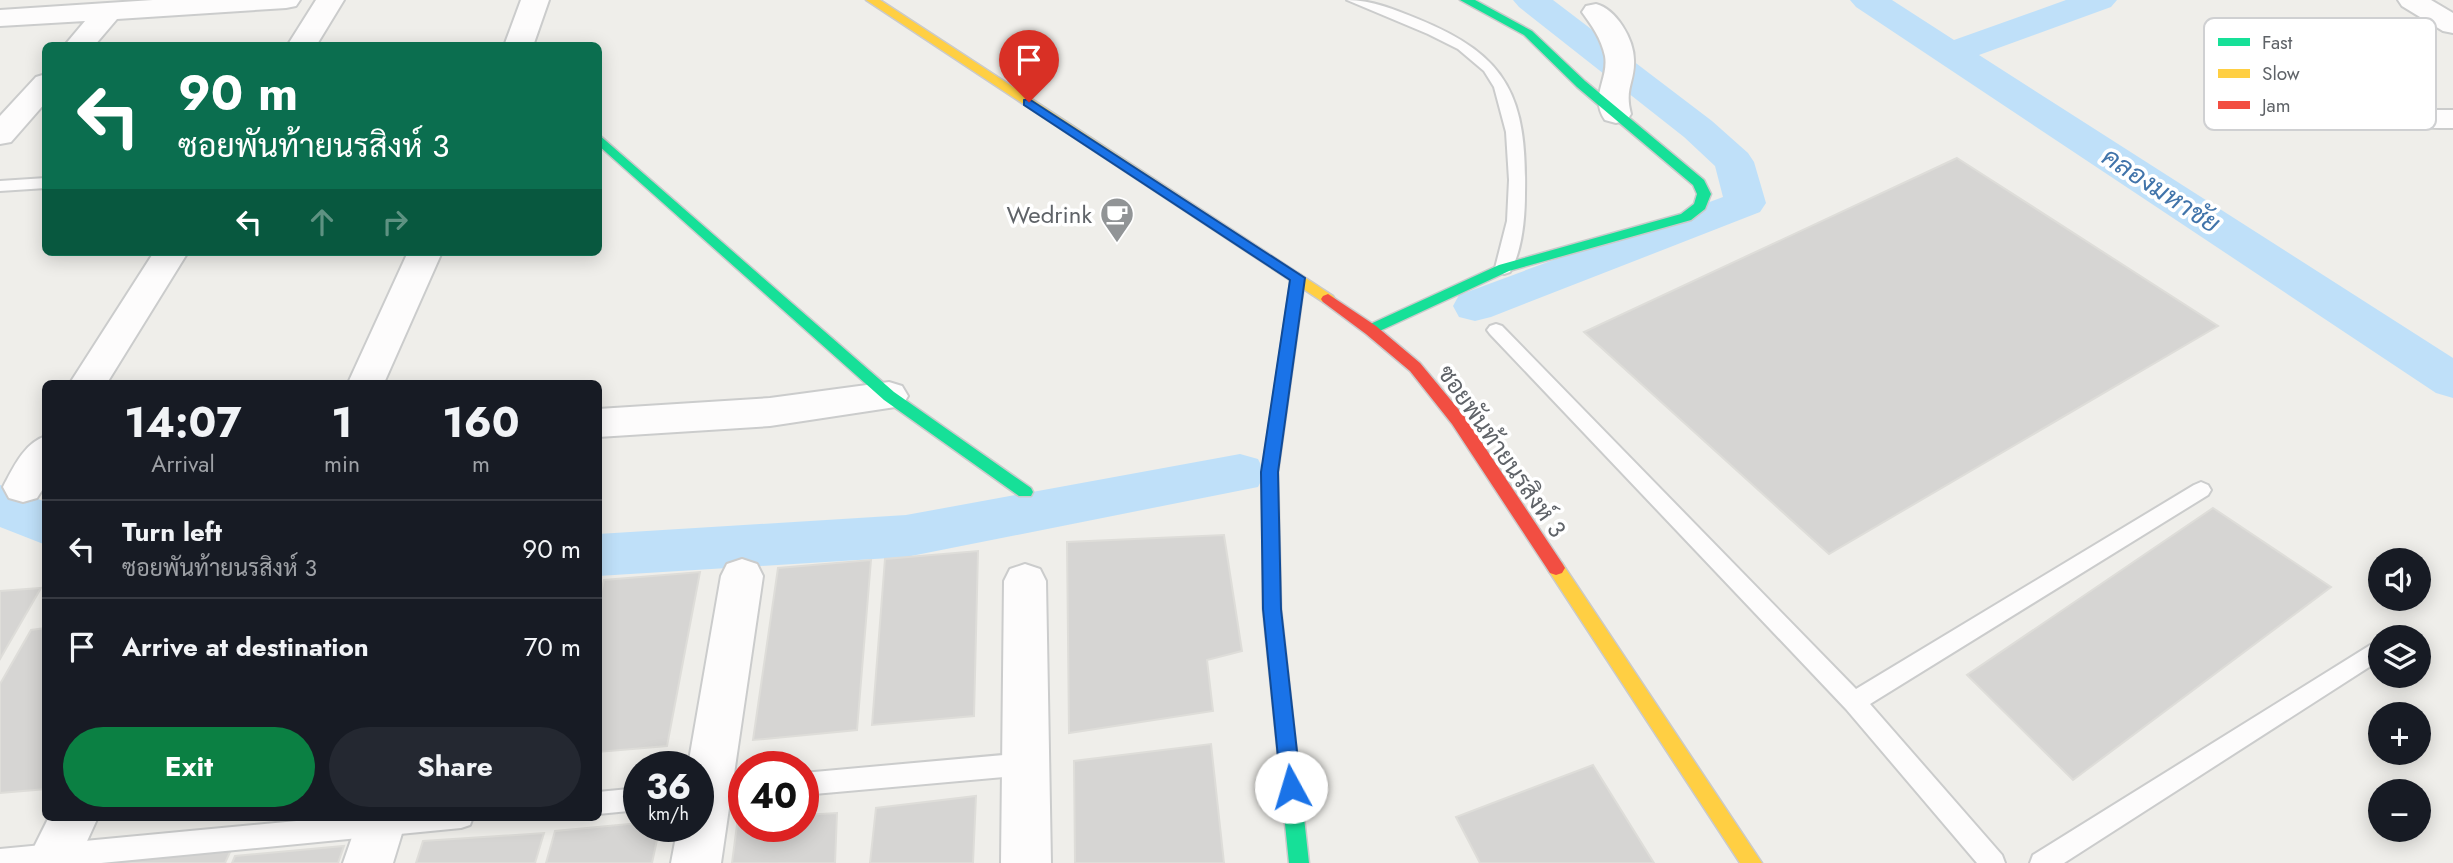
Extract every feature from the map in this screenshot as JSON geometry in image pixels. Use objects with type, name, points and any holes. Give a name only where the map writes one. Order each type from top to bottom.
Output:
[{"type":"street","points":[[0,18],[103,8],[286,0]]},
{"type":"street","points":[[304,42],[330,0]]},
{"type":"street","points":[[519,42],[535,0]]},
{"type":"street","name":"ซอยพันท้ายนรสิงห์ 3","points":[[872,0],[1298,278],[1371,330],[1415,367],[1458,420],[1752,863]]},
{"type":"street","points":[[1371,330],[1504,268],[1686,217],[1700,206],[1704,194],[1699,183],[1616,114],[1528,33],[1466,0]]},
{"type":"street","points":[[2412,0],[2453,25]]},
{"type":"street","points":[[81,42],[103,8]]},
{"type":"street","points":[[1596,12],[1611,31],[1620,59],[1612,98],[1616,114]]},
{"type":"street","points":[[0,135],[42,88]]},
{"type":"street","points":[[602,142],[889,396],[1025,492]]},
{"type":"street","points":[[90,380],[168,256]]},
{"type":"street","points":[[367,380],[423,256]]},
{"type":"street","points":[[1298,278],[1270,472],[1272,609],[1299,863]]},
{"type":"street","points":[[602,423],[770,412],[889,396]]},
{"type":"street","points":[[23,487],[42,457]]},
{"type":"street","points":[[696,863],[717,791],[742,576]]},
{"type":"street","points":[[1025,581],[1026,863]]},
{"type":"lane","points":[[1354,0],[1456,43],[1478,56],[1494,74],[1503,92],[1517,156],[1515,222],[1504,268]]},
{"type":"lane","points":[[0,186],[42,183]]},
{"type":"lane","points":[[1496,330],[1854,702],[1993,863]]},
{"type":"lane","points":[[1854,702],[2201,491]]},
{"type":"lane","points":[[2042,863],[2368,656]]},
{"type":"lane","points":[[819,783],[1025,764]]},
{"type":"lane","points":[[602,803],[623,801]]},
{"type":"lane","points":[[0,861],[60,845],[377,835],[442,821]]},
{"type":"building","points":[[1957,158],[2218,326],[1829,554],[1584,332]]},
{"type":"building","points":[[2213,508],[2331,587],[2073,780],[1967,675]]},
{"type":"building","points":[[1224,535],[1242,651],[1207,660],[1213,711],[1069,733],[1067,542]]},
{"type":"building","points":[[978,551],[974,716],[872,725],[885,559]]},
{"type":"building","points":[[871,560],[857,730],[753,740],[778,568]]},
{"type":"building","points":[[700,572],[667,746],[602,752],[604,580]]},
{"type":"building","points":[[41,588],[0,659],[0,591]]},
{"type":"building","points":[[42,629],[42,789],[0,793],[0,684],[31,630]]},
{"type":"building","points":[[1211,744],[1224,863],[1075,863],[1074,761]]},
{"type":"building","points":[[1593,765],[1654,863],[1480,863],[1456,817]]},
{"type":"building","points":[[976,796],[973,863],[870,863],[876,808]]},
{"type":"building","points":[[837,813],[835,863],[732,863],[735,842],[819,842],[819,814]]},
{"type":"building","points":[[623,825],[623,842],[657,842],[652,863],[546,863],[555,831]]},
{"type":"building","points":[[544,833],[535,863],[416,863],[423,841]]},
{"type":"building","points":[[344,846],[338,863],[232,863],[235,856]]},
{"type":"building","points":[[231,850],[225,863],[116,863],[117,861]]},
{"type":"waterway","points":[[1475,306],[1745,203],[1734,162],[1698,129],[1531,0]]},
{"type":"waterway","name":"คลองมหาชัย","points":[[1868,0],[2453,381]]},
{"type":"waterway","points":[[1951,53],[2099,0]]},
{"type":"waterway","points":[[602,555],[906,536],[1240,473]]},
{"type":"waterway","points":[[0,505],[42,523]]},
{"type":"traffic: fast","points":[[1371,330],[1504,268],[1686,217],[1700,206],[1704,194],[1699,183],[1581,84],[1528,33],[1466,0]]},
{"type":"traffic: fast","points":[[602,142],[889,396],[1025,492]]},
{"type":"traffic: fast","points":[[1298,278],[1270,472],[1272,609],[1299,863]]},
{"type":"traffic: slow","points":[[872,0],[1328,299]]},
{"type":"traffic: slow","points":[[1556,568],[1752,863]]},
{"type":"traffic: jam","points":[[1328,299],[1415,367],[1458,420],[1556,568]]},
{"type":"place","name":"Wedrink","points":[[1117,244]]},
{"type":"route","points":[[1029,102],[1298,278],[1270,472],[1272,609],[1291,787]]}]
